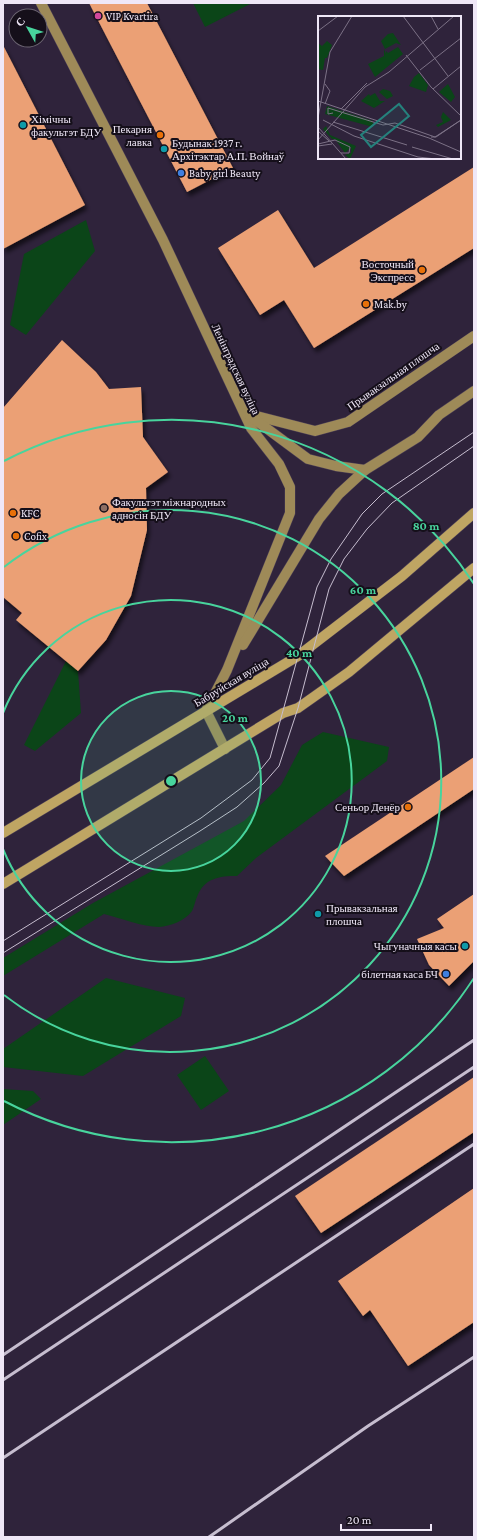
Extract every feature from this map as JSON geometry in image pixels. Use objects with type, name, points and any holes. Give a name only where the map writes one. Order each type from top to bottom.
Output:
[{"type":"main road","name":"Бабруйская вуліца","points":[[3,833],[316,644],[402,576],[474,513]]},
{"type":"main road","points":[[3,884],[224,749],[283,714],[298,708],[336,681],[474,568]]},
{"type":"street","name":"Ленінградская вуліца","points":[[41,3],[163,240],[245,413],[250,428],[279,464],[290,487],[290,513],[227,670],[206,711]]},
{"type":"street","name":"Прывакзальная плошча","points":[[245,413],[315,431],[348,422],[474,336]]},
{"type":"street","points":[[227,670],[319,518],[339,494],[365,470],[418,437],[439,415],[474,391]]},
{"type":"street","points":[[245,413],[308,459],[336,466],[365,470]]},
{"type":"street","points":[[206,711],[224,749]]},
{"type":"green space","points":[[193,3],[252,3],[205,27]]},
{"type":"green space","points":[[86,220],[95,251],[26,335],[10,325],[24,254]]},
{"type":"green space","points":[[66,661],[78,671],[81,713],[35,751],[24,745]]},
{"type":"green space","points":[[323,732],[389,747],[387,761],[256,858],[237,876],[213,879],[208,882],[200,891],[192,911],[185,918],[168,925],[153,927],[104,914],[3,976],[3,958],[93,903],[244,821],[281,785],[302,745]]},
{"type":"green space","points":[[106,978],[185,998],[181,1016],[83,1076],[3,1067],[3,1049]]},
{"type":"green space","points":[[205,1056],[229,1091],[201,1110],[177,1075]]},
{"type":"green space","points":[[3,1089],[33,1091],[41,1099],[3,1125]]},
{"type":"building","points":[[89,3],[147,3],[233,168],[187,192]]},
{"type":"building","name":"Хімічны факультэт БДУ","points":[[3,45],[85,205],[3,249]]},
{"type":"building","points":[[474,167],[474,248],[314,348],[284,300],[260,315],[218,248],[278,210],[314,268]]},
{"type":"building","name":"Факультэт міжнародных адносін БДУ","points":[[62,340],[96,372],[109,389],[141,387],[143,437],[168,472],[146,488],[147,530],[131,596],[106,640],[78,671],[16,620],[22,613],[3,597],[3,408]]},
{"type":"building","points":[[474,757],[474,789],[344,876],[325,856]]},
{"type":"building","points":[[474,894],[474,961],[449,986],[429,965],[417,939],[444,928],[437,919]]},
{"type":"building","points":[[474,1077],[474,1132],[321,1233],[295,1196]]},
{"type":"building","points":[[474,1188],[474,1322],[408,1366],[370,1310],[363,1316],[338,1281]]},
{"type":"tram line","points":[[3,941],[201,818],[252,780],[270,758],[317,587],[331,559],[362,514],[382,494],[474,432]]},
{"type":"tram line","points":[[3,953],[237,807],[264,783],[279,766],[298,708],[329,589],[344,559],[367,529],[392,503],[474,446]]},
{"type":"railway","points":[[3,1355],[474,1040]]},
{"type":"railway","points":[[3,1380],[474,1067]]},
{"type":"railway","points":[[3,1458],[474,1144]]},
{"type":"railway","points":[[209,1537],[368,1426],[474,1357]]},
{"type":"place","name":"VIP Kvartira","points":[[98,16]]},
{"type":"place","name":"Хімічны факультэт БДУ","points":[[23,125]]},
{"type":"place","name":"Пекарня лавка","points":[[160,135]]},
{"type":"place","name":"Будынак 1937 г. Архітэктар А.П. Войнаў","points":[[164,149]]},
{"type":"place","name":"Baby girl Beauty","points":[[181,173]]},
{"type":"place","name":"Восточный Экспресс","points":[[422,270]]},
{"type":"place","name":"Mak.by","points":[[366,304]]},
{"type":"place","name":"Факультэт міжнародных адносін БДУ","points":[[104,508]]},
{"type":"place","name":"KFC","points":[[13,513]]},
{"type":"place","name":"Cofix","points":[[16,536]]},
{"type":"place","name":"Сеньор Денёр","points":[[408,807]]},
{"type":"place","name":"Прывакзальная плошча","points":[[318,914]]},
{"type":"place","name":"Чыгуначныя касы","points":[[465,946]]},
{"type":"place","name":"білетная каса БЧ","points":[[446,974]]}]
